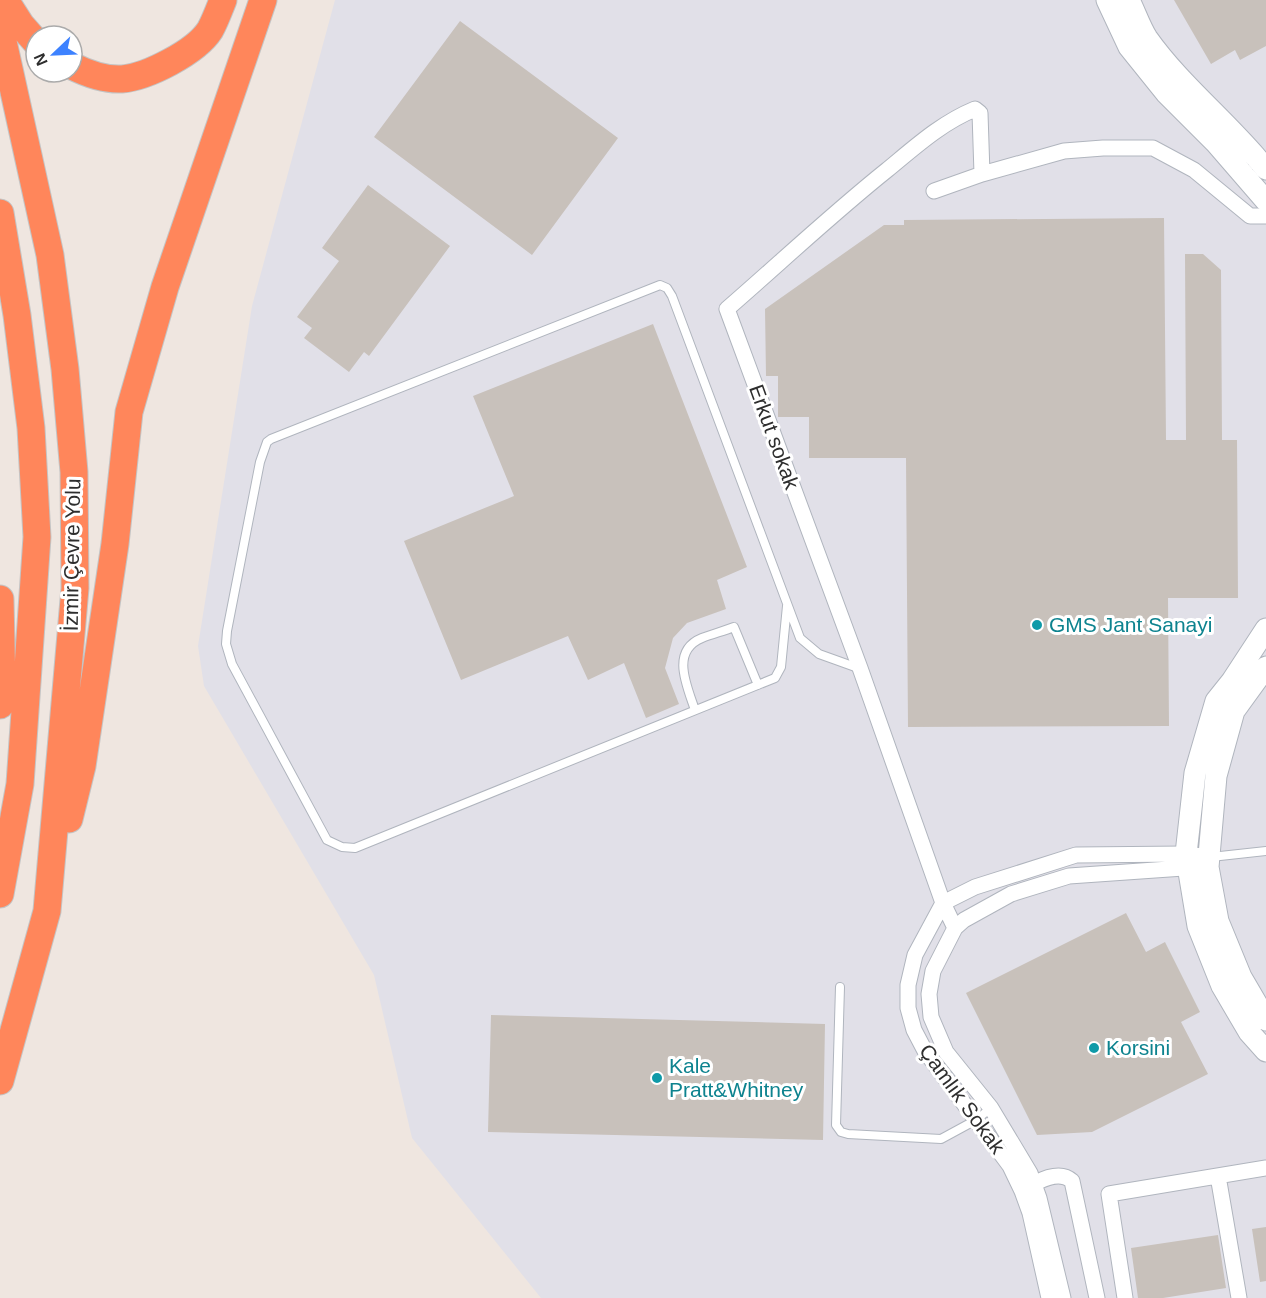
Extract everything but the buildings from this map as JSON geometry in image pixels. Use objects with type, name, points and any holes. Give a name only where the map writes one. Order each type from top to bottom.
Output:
[{"type":"highway","points":[[5,0],[24,28]]},
{"type":"highway","points":[[84,72],[121,79],[160,69],[186,52],[209,32],[223,0]]},
{"type":"highway","points":[[47,911],[82,766],[115,544],[129,412],[165,286],[263,0]]},
{"type":"highway","name":"İzmir Çevre Yolu","points":[[0,28],[50,255],[65,369],[74,472],[75,588],[47,911],[0,1081]]},
{"type":"highway","name":"İzmir Çevre Yolu","points":[[0,213],[17,315],[31,428],[38,537],[20,784],[0,894]]},
{"type":"highway","points":[[0,599],[2,689],[0,705]]},
{"type":"street","points":[[1107,0],[1129,47],[1166,93],[1215,142],[1266,201]]},
{"type":"street","points":[[1130,0],[1146,36],[1181,80],[1266,169]]},
{"type":"street","name":"Erkut sokak","points":[[955,928],[943,903],[860,668],[727,309],[862,190],[930,135],[957,117],[975,109],[980,114],[982,174]]},
{"type":"street","points":[[934,191],[982,174],[1064,151],[1153,148],[1194,170],[1250,216],[1266,216]]},
{"type":"street","points":[[1266,629],[1216,701],[1195,773],[1198,926],[1222,986],[1249,1032],[1266,1051]]},
{"type":"street","points":[[1266,667],[1234,711],[1216,776],[1198,861],[1240,977],[1266,1020]]},
{"type":"street","points":[[943,903],[975,886],[1077,855],[1198,861]]},
{"type":"street","name":"Çamlık Sokak","points":[[1063,1298],[1014,1145],[991,1108],[946,1052],[931,1017],[929,994],[933,971],[955,928],[964,920],[1011,894],[1069,876],[1198,861]]},
{"type":"street","name":"Çamlık Sokak","points":[[943,903],[915,955],[908,985],[908,1008],[914,1030],[925,1051],[1028,1187],[1029,1213],[1049,1298]]},
{"type":"street","points":[[1125,1298],[1109,1194],[1266,1168]]},
{"type":"street","points":[[1028,1187],[1060,1175],[1072,1181],[1097,1298]]},
{"type":"street","points":[[1218,1176],[1239,1298]]},
{"type":"lane","points":[[787,606],[780,672],[775,678],[355,848],[342,847],[327,840],[239,678],[226,644],[260,462],[267,442],[660,285],[664,286],[672,296],[800,638],[819,654],[860,668]]},
{"type":"lane","points":[[694,710],[682,664],[688,649],[699,639],[734,627],[758,685]]},
{"type":"lane","points":[[1198,861],[1266,851]]},
{"type":"lane","points":[[840,987],[836,1125],[841,1132],[941,1139],[952,1135],[991,1108]]},
{"type":"shaded area","points":[[335,0],[1266,0],[1266,1298],[541,1298],[412,1138],[374,975],[204,686],[198,646],[252,306]]},
{"type":"place","name":"GMS Jant Sanayi","points":[[1037,625]]},
{"type":"place","name":"Korsini","points":[[1094,1048]]},
{"type":"place","name":"Kale Pratt&Whitney","points":[[657,1078]]}]
